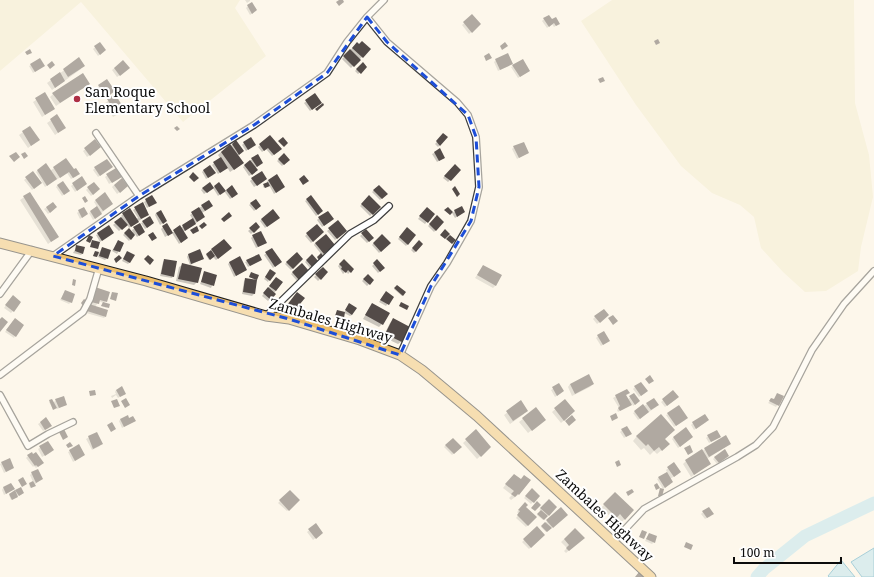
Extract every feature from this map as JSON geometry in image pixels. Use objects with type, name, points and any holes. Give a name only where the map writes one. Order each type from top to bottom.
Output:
[{"type":"main road","name":"Zambales Highway","points":[[0,243],[98,268],[266,316],[296,321],[360,340],[400,355],[422,370],[477,416],[651,577]]},
{"type":"street","points":[[53,256],[139,196],[254,125],[327,73],[347,42],[367,17],[384,0]]},
{"type":"street","points":[[367,17],[387,42],[457,102],[468,115],[476,137],[480,187],[471,221],[447,263],[431,286],[418,318],[400,355]]},
{"type":"street","points":[[96,133],[139,196]]},
{"type":"street","points":[[266,316],[350,234],[374,220],[389,206]]},
{"type":"street","points":[[0,294],[32,250]]},
{"type":"street","points":[[0,375],[83,312],[90,299],[98,268]]},
{"type":"street","points":[[612,542],[644,509],[756,445],[773,427],[812,350],[844,304],[874,271]]},
{"type":"street","points":[[0,394],[28,446],[73,422]]},
{"type":"highlighted area","points":[[367,17],[387,42],[468,115],[476,137],[479,187],[471,221],[431,286],[400,355],[289,319],[53,256],[139,196],[254,125],[327,73]]},
{"type":"shaded area","points":[[0,0],[240,0],[235,8],[266,56],[183,122],[81,2],[0,71]]},
{"type":"shaded area","points":[[612,0],[854,0],[855,103],[869,155],[873,197],[861,247],[858,271],[826,291],[805,292],[783,272],[761,248],[754,217],[740,205],[712,193],[681,166],[636,105],[581,21]]},
{"type":"water","points":[[874,548],[874,577],[862,577],[851,562]]},
{"type":"water","points":[[841,560],[855,577],[828,576]]},
{"type":"building","points":[[343,0],[344,2],[339,6],[336,2]]},
{"type":"building","points":[[252,2],[257,10],[252,14],[247,5]]},
{"type":"building","points":[[472,14],[481,24],[472,33],[463,22]]},
{"type":"building","points":[[549,15],[552,19],[556,17],[560,24],[556,26],[554,23],[549,27],[543,18]]},
{"type":"building","points":[[658,39],[660,43],[656,45],[654,41]]},
{"type":"building","points":[[362,41],[371,49],[363,58],[352,48],[357,42],[359,44]]},
{"type":"building","points":[[100,42],[106,50],[100,55],[94,46]]},
{"type":"building","points":[[505,42],[508,46],[502,50],[500,46]]},
{"type":"building","points":[[30,49],[32,53],[27,55],[25,52]]},
{"type":"building","points":[[350,49],[361,60],[354,67],[343,56]]},
{"type":"building","points":[[489,53],[492,58],[486,61],[484,56]]},
{"type":"building","points":[[508,53],[513,64],[500,70],[495,59]]},
{"type":"building","points":[[79,57],[85,66],[68,77],[63,69]]},
{"type":"building","points":[[40,58],[45,66],[35,72],[30,64]]},
{"type":"building","points":[[523,59],[530,71],[520,77],[512,65]]},
{"type":"building","points":[[123,60],[130,68],[120,76],[114,68]]},
{"type":"building","points":[[52,61],[55,65],[50,69],[47,65]]},
{"type":"building","points":[[363,62],[367,67],[361,74],[356,69]]},
{"type":"building","points":[[60,72],[65,81],[55,88],[50,79]]},
{"type":"building","points":[[83,73],[90,84],[60,103],[52,93]]},
{"type":"building","points":[[603,77],[605,81],[600,83],[598,79]]},
{"type":"building","points":[[107,79],[115,91],[107,97],[98,85]]},
{"type":"building","points":[[45,92],[55,109],[45,115],[35,98]]},
{"type":"building","points":[[315,93],[322,103],[312,110],[305,100]]},
{"type":"building","points":[[115,94],[125,110],[117,115],[107,99]]},
{"type":"building","points":[[323,103],[324,105],[317,111],[315,109]]},
{"type":"building","points":[[57,114],[66,128],[58,133],[50,119]]},
{"type":"building","points":[[30,126],[40,140],[31,146],[22,131]]},
{"type":"building","points":[[177,126],[180,129],[177,131],[174,128]]},
{"type":"building","points":[[443,133],[448,137],[440,146],[436,141]]},
{"type":"building","points":[[270,135],[282,149],[274,155],[268,148],[264,151],[259,144]]},
{"type":"building","points":[[251,137],[256,145],[248,150],[243,142]]},
{"type":"building","points":[[283,137],[288,143],[284,147],[278,141]]},
{"type":"building","points":[[95,139],[101,147],[90,156],[84,148]]},
{"type":"building","points":[[236,140],[244,151],[239,155],[232,144]]},
{"type":"building","points":[[524,142],[529,153],[519,158],[513,146]]},
{"type":"building","points":[[230,144],[244,163],[234,170],[221,152]]},
{"type":"building","points":[[440,148],[445,158],[439,161],[434,152]]},
{"type":"building","points":[[16,152],[20,157],[14,162],[9,156]]},
{"type":"building","points":[[25,152],[28,156],[24,159],[21,154]]},
{"type":"building","points":[[284,153],[290,160],[284,165],[278,159]]},
{"type":"building","points":[[258,154],[263,163],[257,167],[251,158]]},
{"type":"building","points":[[221,157],[228,168],[220,173],[213,162]]},
{"type":"building","points":[[66,158],[74,169],[76,168],[80,174],[73,178],[69,172],[60,178],[53,167]]},
{"type":"building","points":[[107,159],[113,167],[100,176],[94,167]]},
{"type":"building","points":[[250,160],[258,170],[252,175],[244,165]]},
{"type":"building","points":[[46,163],[57,179],[47,186],[37,170]]},
{"type":"building","points":[[455,164],[461,170],[451,181],[444,176]]},
{"type":"building","points":[[210,165],[216,173],[208,178],[203,170]]},
{"type":"building","points":[[116,168],[122,177],[112,183],[106,174]]},
{"type":"building","points":[[33,171],[42,183],[34,189],[25,177]]},
{"type":"building","points":[[262,171],[267,179],[257,186],[251,178]]},
{"type":"building","points":[[193,172],[199,178],[194,182],[189,177]]},
{"type":"building","points":[[277,174],[285,187],[276,193],[268,180]]},
{"type":"building","points":[[304,175],[309,181],[303,185],[299,179]]},
{"type":"building","points":[[82,176],[87,184],[77,191],[72,183]]},
{"type":"building","points":[[122,178],[128,186],[120,193],[114,185]]},
{"type":"building","points":[[63,181],[70,191],[64,195],[57,185]]},
{"type":"building","points":[[94,182],[100,189],[93,195],[87,187]]},
{"type":"building","points":[[210,182],[214,188],[207,193],[202,188]]},
{"type":"building","points":[[219,182],[226,191],[220,195],[214,186]]},
{"type":"building","points":[[268,182],[270,186],[265,188],[263,184]]},
{"type":"building","points":[[232,185],[238,194],[232,198],[226,190]]},
{"type":"building","points":[[379,185],[388,194],[382,199],[373,190]]},
{"type":"building","points":[[455,186],[460,194],[457,197],[452,189]]},
{"type":"building","points":[[30,192],[59,237],[51,242],[23,196]]},
{"type":"building","points":[[105,192],[113,204],[103,211],[95,200]]},
{"type":"building","points":[[152,195],[157,203],[149,207],[145,199]]},
{"type":"building","points":[[311,195],[323,211],[318,215],[306,199]]},
{"type":"building","points":[[369,195],[381,207],[373,215],[361,204]]},
{"type":"building","points":[[85,196],[88,201],[85,203],[82,198]]},
{"type":"building","points":[[256,199],[261,206],[256,210],[250,203]]},
{"type":"building","points":[[209,200],[213,206],[205,211],[201,205]]},
{"type":"building","points":[[53,202],[57,207],[50,213],[46,207]]},
{"type":"building","points":[[143,202],[149,215],[141,219],[134,207]]},
{"type":"building","points":[[97,206],[102,214],[95,219],[90,211]]},
{"type":"building","points":[[462,206],[465,212],[457,217],[454,210]]},
{"type":"building","points":[[84,207],[88,214],[82,218],[78,210]]},
{"type":"building","points":[[199,207],[205,217],[197,222],[191,212]]},
{"type":"building","points":[[427,207],[435,214],[428,223],[419,216]]},
{"type":"building","points":[[448,207],[453,212],[450,215],[444,210]]},
{"type":"building","points":[[130,208],[139,222],[131,227],[122,213]]},
{"type":"building","points":[[273,209],[280,218],[267,227],[261,219]]},
{"type":"building","points":[[161,210],[167,221],[163,224],[156,213]]},
{"type":"building","points":[[328,211],[334,219],[324,226],[318,217]]},
{"type":"building","points":[[229,212],[232,216],[224,222],[221,219]]},
{"type":"building","points":[[437,215],[444,222],[436,231],[429,224]]},
{"type":"building","points":[[150,216],[154,223],[147,228],[142,221]]},
{"type":"building","points":[[121,217],[128,225],[122,230],[114,222]]},
{"type":"building","points":[[193,218],[196,224],[185,231],[182,225]]},
{"type":"building","points":[[338,220],[347,231],[337,239],[328,228]]},
{"type":"building","points":[[204,222],[207,225],[202,229],[199,226]]},
{"type":"building","points":[[256,222],[260,227],[254,233],[249,228]]},
{"type":"building","points":[[140,223],[145,232],[139,236],[133,227]]},
{"type":"building","points":[[167,223],[173,233],[168,236],[162,226]]},
{"type":"building","points":[[317,224],[324,232],[313,242],[306,233]]},
{"type":"building","points":[[109,225],[114,233],[102,241],[97,233]]},
{"type":"building","points":[[180,225],[188,238],[181,243],[173,230]]},
{"type":"building","points":[[197,226],[199,231],[193,234],[190,230]]},
{"type":"building","points":[[407,227],[416,235],[408,245],[399,237]]},
{"type":"building","points":[[129,228],[135,235],[131,240],[124,233]]},
{"type":"building","points":[[366,229],[374,238],[369,242],[361,233]]},
{"type":"building","points":[[445,229],[450,234],[445,239],[440,235]]},
{"type":"building","points":[[261,231],[267,243],[258,247],[252,235]]},
{"type":"building","points":[[153,232],[157,238],[152,241],[148,235]]},
{"type":"building","points":[[326,234],[335,245],[324,254],[315,243]]},
{"type":"building","points":[[382,234],[391,243],[381,252],[373,243]]},
{"type":"building","points":[[89,235],[93,237],[90,243],[86,241]]},
{"type":"building","points":[[450,235],[456,240],[452,244],[446,239]]},
{"type":"building","points":[[224,239],[232,248],[218,259],[211,249]]},
{"type":"building","points":[[92,240],[100,242],[98,249],[90,247]]},
{"type":"building","points":[[118,240],[124,243],[120,252],[113,250]]},
{"type":"building","points":[[419,240],[423,244],[416,252],[412,248]]},
{"type":"building","points":[[76,245],[85,247],[83,254],[75,251]]},
{"type":"building","points":[[102,247],[111,250],[108,259],[99,256]]},
{"type":"building","points":[[272,248],[282,262],[275,267],[265,252]]},
{"type":"building","points":[[200,249],[204,259],[191,264],[188,254]]},
{"type":"building","points":[[211,250],[215,256],[210,260],[206,254]]},
{"type":"building","points":[[95,251],[99,252],[97,257],[93,256]]},
{"type":"building","points":[[127,251],[135,255],[130,263],[123,259]]},
{"type":"building","points":[[297,252],[303,259],[293,269],[286,262]]},
{"type":"building","points":[[321,253],[324,257],[320,261],[317,257]]},
{"type":"building","points":[[259,254],[262,260],[250,266],[246,260]]},
{"type":"building","points":[[312,254],[319,262],[312,267],[306,260]]},
{"type":"building","points":[[119,255],[122,258],[116,263],[114,259]]},
{"type":"building","points":[[148,255],[154,260],[150,265],[144,259]]},
{"type":"building","points":[[240,256],[247,270],[236,276],[229,262]]},
{"type":"building","points":[[164,259],[177,261],[174,277],[161,274]]},
{"type":"building","points":[[344,259],[354,269],[351,273],[348,270],[346,273],[341,269],[342,267],[339,264]]},
{"type":"building","points":[[377,259],[385,268],[380,272],[373,263]]},
{"type":"building","points":[[182,263],[202,268],[198,283],[178,279]]},
{"type":"building","points":[[302,263],[309,271],[299,280],[292,272]]},
{"type":"building","points":[[483,265],[502,275],[496,286],[477,275]]},
{"type":"building","points":[[323,267],[328,272],[321,280],[315,274]]},
{"type":"building","points":[[270,269],[276,273],[270,281],[265,277]]},
{"type":"building","points":[[204,271],[217,275],[214,286],[201,282]]},
{"type":"building","points":[[251,272],[259,275],[257,280],[249,277]]},
{"type":"building","points":[[368,274],[374,280],[370,285],[363,279]]},
{"type":"building","points":[[276,277],[283,282],[276,291],[269,286]]},
{"type":"building","points":[[245,278],[257,280],[255,294],[243,292]]},
{"type":"building","points":[[73,279],[76,280],[75,286],[72,285]]},
{"type":"building","points":[[397,285],[406,292],[403,296],[394,288]]},
{"type":"building","points":[[95,287],[110,292],[107,302],[100,300],[99,304],[91,302]]},
{"type":"building","points":[[268,287],[276,294],[271,300],[263,293]]},
{"type":"building","points":[[65,290],[75,294],[72,303],[61,299]]},
{"type":"building","points":[[386,291],[394,297],[389,305],[380,300]]},
{"type":"building","points":[[112,292],[118,293],[116,301],[110,299]]},
{"type":"building","points":[[297,292],[305,298],[295,310],[287,305]]},
{"type":"building","points":[[13,295],[21,302],[14,312],[5,305]]},
{"type":"building","points":[[84,299],[87,301],[83,306],[81,303]]},
{"type":"building","points":[[103,302],[110,304],[109,308],[101,306]]},
{"type":"building","points":[[401,302],[409,306],[407,310],[399,306]]},
{"type":"building","points":[[349,303],[357,308],[352,315],[345,310]]},
{"type":"building","points":[[372,303],[390,313],[383,325],[365,315]]},
{"type":"building","points":[[89,304],[108,310],[106,317],[87,311]]},
{"type":"building","points":[[288,306],[295,311],[292,315],[285,310]]},
{"type":"building","points":[[604,309],[609,315],[600,323],[594,316]]},
{"type":"building","points":[[337,310],[345,312],[344,318],[335,316]]},
{"type":"building","points":[[613,315],[618,321],[613,325],[608,318]]},
{"type":"building","points":[[2,317],[8,322],[0,332],[0,319]]},
{"type":"building","points":[[15,318],[24,325],[16,337],[6,330]]},
{"type":"building","points":[[393,318],[410,327],[402,342],[385,334]]},
{"type":"building","points":[[604,331],[610,341],[603,345],[597,335]]},
{"type":"building","points":[[589,374],[594,384],[575,394],[570,384]]},
{"type":"building","points":[[650,375],[654,381],[649,384],[645,379]]},
{"type":"building","points":[[641,382],[648,391],[641,396],[634,386]]},
{"type":"building","points":[[559,383],[564,391],[557,396],[552,387]]},
{"type":"building","points":[[122,386],[126,394],[120,397],[116,390]]},
{"type":"building","points":[[627,389],[630,393],[626,395],[632,405],[620,411],[618,408],[620,406],[615,395]]},
{"type":"building","points":[[95,390],[96,395],[90,396],[89,391]]},
{"type":"building","points":[[673,390],[679,397],[667,406],[662,399]]},
{"type":"building","points":[[634,393],[640,401],[635,405],[629,396]]},
{"type":"building","points":[[777,393],[784,396],[779,406],[769,401],[771,398],[774,399]]},
{"type":"building","points":[[64,396],[67,405],[59,408],[55,399]]},
{"type":"building","points":[[126,398],[130,405],[125,408],[121,401]]},
{"type":"building","points":[[654,398],[659,405],[651,410],[646,403]]},
{"type":"building","points":[[52,399],[57,408],[53,410],[49,400]]},
{"type":"building","points":[[117,399],[120,406],[114,408],[111,401]]},
{"type":"building","points":[[565,399],[575,411],[564,421],[554,408]]},
{"type":"building","points":[[521,400],[528,411],[513,421],[506,411]]},
{"type":"building","points":[[643,404],[649,412],[640,419],[634,411]]},
{"type":"building","points":[[679,405],[688,418],[676,426],[667,413]]},
{"type":"building","points":[[536,407],[546,420],[532,431],[522,418]]},
{"type":"building","points":[[616,413],[618,418],[612,421],[610,416]]},
{"type":"building","points":[[661,414],[675,430],[665,439],[670,444],[662,451],[659,447],[654,451],[648,444],[646,446],[636,436]]},
{"type":"building","points":[[705,414],[709,420],[696,429],[692,422]]},
{"type":"building","points":[[128,415],[129,418],[133,416],[136,421],[124,427],[120,419]]},
{"type":"building","points":[[572,415],[576,420],[569,426],[565,421]]},
{"type":"building","points":[[46,417],[52,426],[45,430],[40,422]]},
{"type":"building","points":[[112,422],[116,429],[111,432],[107,425]]},
{"type":"building","points":[[627,426],[632,434],[626,437],[621,429]]},
{"type":"building","points":[[686,427],[693,437],[680,447],[673,437]]},
{"type":"building","points":[[64,429],[68,437],[63,440],[59,432]]},
{"type":"building","points":[[476,429],[491,447],[481,457],[465,439]]},
{"type":"building","points":[[717,430],[721,437],[711,442],[707,435]]},
{"type":"building","points":[[97,432],[103,444],[93,449],[88,436]]},
{"type":"building","points":[[726,435],[731,444],[709,457],[704,448]]},
{"type":"building","points":[[453,438],[462,447],[454,454],[445,445]]},
{"type":"building","points":[[48,441],[54,450],[45,456],[39,446]]},
{"type":"building","points":[[70,442],[73,446],[68,448],[66,445]]},
{"type":"building","points":[[79,444],[85,455],[75,461],[69,450]]},
{"type":"building","points":[[690,445],[693,452],[688,455],[684,448]]},
{"type":"building","points":[[702,449],[711,464],[694,475],[685,460]]},
{"type":"building","points":[[725,449],[729,456],[719,463],[714,457]]},
{"type":"building","points":[[32,452],[33,454],[36,452],[44,463],[38,467],[36,465],[35,466],[27,455]]},
{"type":"building","points":[[10,458],[14,468],[6,472],[1,462]]},
{"type":"building","points":[[619,460],[621,465],[617,467],[615,462]]},
{"type":"building","points":[[674,462],[681,472],[674,477],[667,467]]},
{"type":"building","points":[[38,469],[43,479],[36,483],[31,472]]},
{"type":"building","points":[[667,472],[673,482],[665,488],[658,477]]},
{"type":"building","points":[[514,474],[521,479],[524,475],[531,480],[519,495],[518,494],[515,497],[511,494],[514,491],[505,484]]},
{"type":"building","points":[[23,477],[27,484],[22,487],[18,480]]},
{"type":"building","points":[[33,481],[36,486],[31,488],[29,483]]},
{"type":"building","points":[[11,483],[15,489],[6,494],[3,487]]},
{"type":"building","points":[[657,483],[660,488],[656,490],[654,485]]},
{"type":"building","points":[[21,487],[24,493],[19,496],[15,490]]},
{"type":"building","points":[[532,488],[540,496],[534,503],[525,496]]},
{"type":"building","points":[[660,488],[664,489],[662,497],[658,496]]},
{"type":"building","points":[[632,489],[634,492],[628,496],[626,492]]},
{"type":"building","points":[[15,490],[18,497],[12,500],[9,494]]},
{"type":"building","points":[[290,490],[300,500],[289,511],[279,500]]},
{"type":"building","points":[[615,492],[634,510],[625,520],[620,514],[614,521],[611,518],[614,515],[603,504]]},
{"type":"building","points":[[549,499],[557,507],[549,516],[540,508]]},
{"type":"building","points":[[537,501],[541,505],[535,511],[531,508]]},
{"type":"building","points":[[525,502],[528,505],[526,507],[537,517],[528,526],[517,515],[520,511],[518,510]]},
{"type":"building","points":[[561,507],[568,515],[553,528],[546,520]]},
{"type":"building","points":[[709,507],[714,514],[707,518],[702,511]]},
{"type":"building","points":[[541,510],[548,516],[544,520],[537,514]]},
{"type":"building","points":[[608,519],[611,523],[609,525],[605,522]]},
{"type":"building","points":[[545,522],[552,528],[547,532],[541,526]]},
{"type":"building","points":[[316,523],[323,533],[316,539],[308,529]]},
{"type":"building","points":[[537,526],[545,535],[531,548],[523,539]]},
{"type":"building","points":[[575,528],[585,538],[569,551],[566,548],[569,545],[564,539]]},
{"type":"building","points":[[642,530],[647,532],[644,539],[639,537]]},
{"type":"building","points":[[649,533],[657,536],[655,543],[646,539]]},
{"type":"building","points":[[686,542],[693,545],[691,550],[684,547]]},
{"type":"building","points":[[639,572],[644,577],[635,577]]},
{"type":"waterway","points":[[757,577],[764,569],[805,536],[874,503]]},
{"type":"place","name":"San Roque Elementary School","points":[[77,99]]}]
